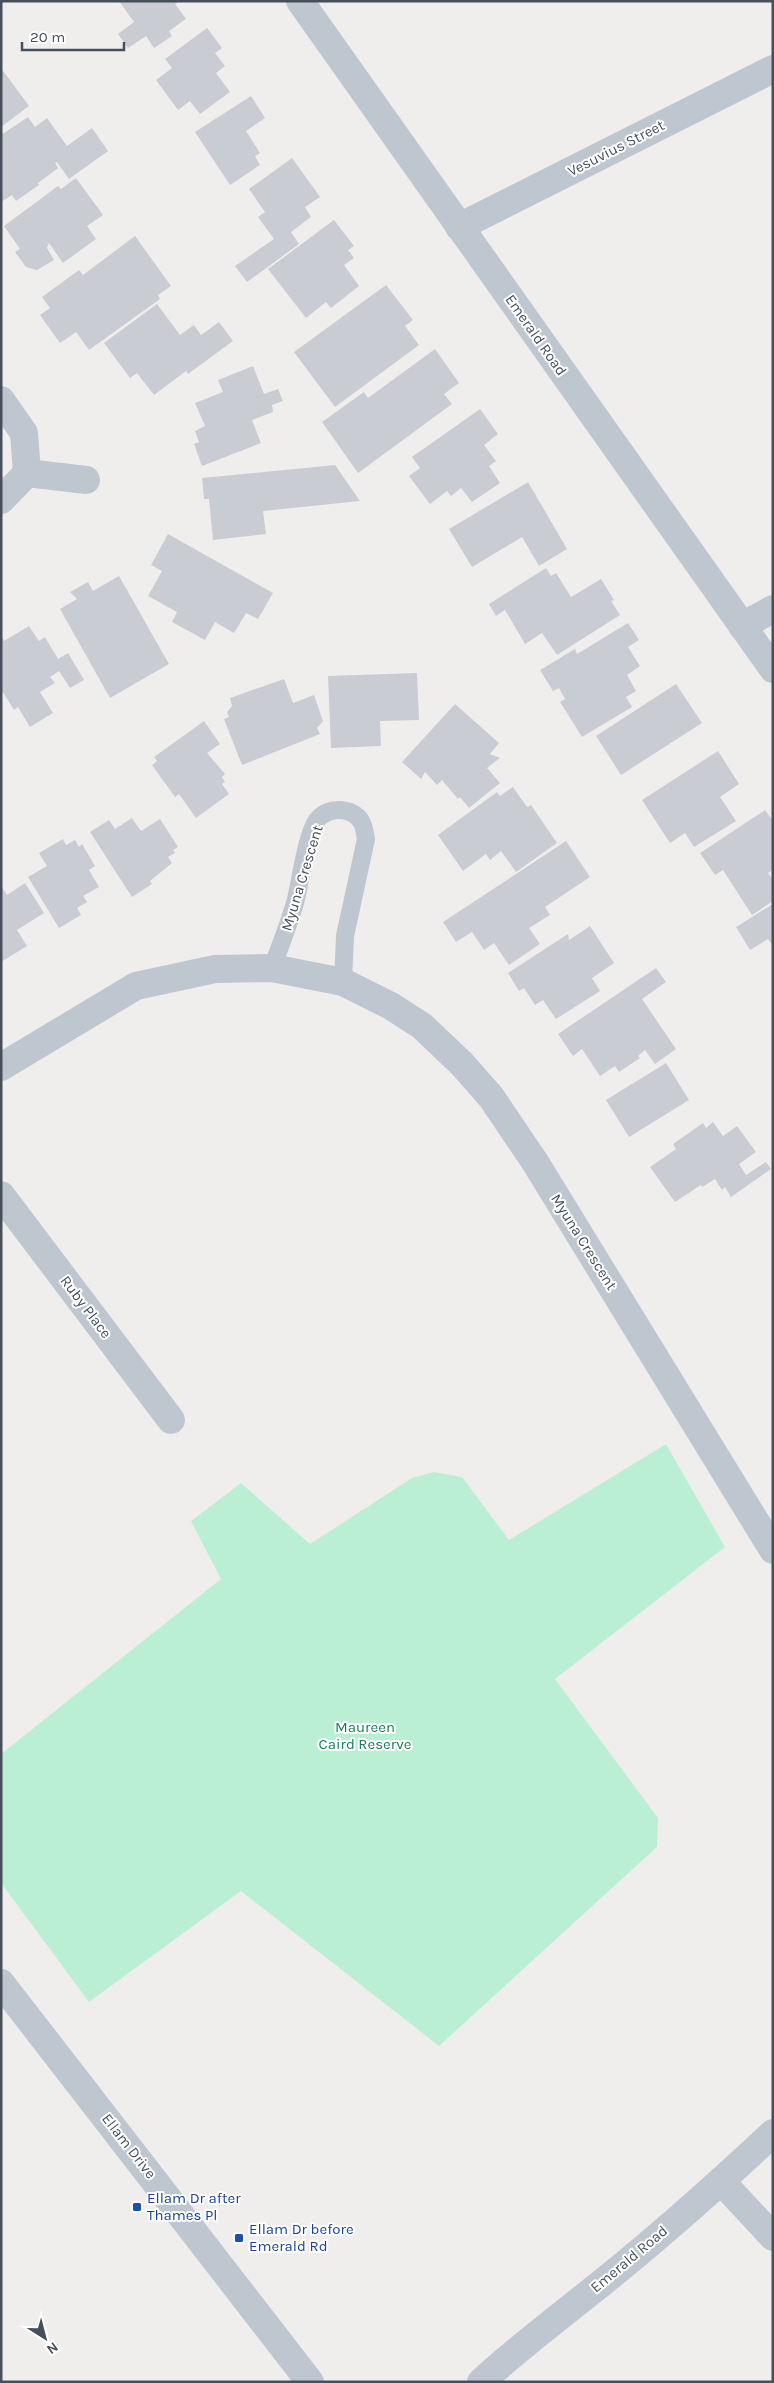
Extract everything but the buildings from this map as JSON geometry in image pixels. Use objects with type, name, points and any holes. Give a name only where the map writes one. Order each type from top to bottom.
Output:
[{"type":"street","name":"Emerald Road","points":[[300,1],[773,669]]},
{"type":"street","name":"Vesuvius Street","points":[[459,227],[773,69]]},
{"type":"street","points":[[1,400],[24,433],[27,473],[1,500]]},
{"type":"street","points":[[27,473],[86,480]]},
{"type":"street","points":[[742,626],[773,610]]},
{"type":"street","name":"Myuna Crescent","points":[[1,1068],[136,986],[215,969],[272,968],[343,982],[391,1006],[422,1026],[462,1064],[490,1097],[535,1162],[773,1550]]},
{"type":"street","name":"Ruby Place","points":[[1,1195],[171,1420]]},
{"type":"street","name":"Ellam Drive","points":[[1,1983],[310,2382]]},
{"type":"street","name":"Emerald Road","points":[[480,2382],[516,2350],[625,2264],[721,2181],[773,2132]]},
{"type":"street","points":[[721,2181],[773,2238]]},
{"type":"lane","name":"Myuna Crescent","points":[[272,968],[296,901],[308,848],[318,820],[328,812],[343,809],[356,814],[363,824],[366,839],[345,936],[343,982]]},
{"type":"green space","name":"Maureen Caird Reserve","points":[[666,1444],[725,1547],[555,1679],[658,1818],[657,1847],[439,2046],[241,1891],[89,2002],[1,1883],[1,1754],[221,1579],[191,1521],[241,1483],[310,1544],[412,1478],[434,1472],[462,1477],[509,1540]]},
{"type":"place","name":"Ellam Dr after Thames Pl","points":[[137,2207]]},
{"type":"place","name":"Ellam Dr before Emerald Rd","points":[[239,2238]]}]
